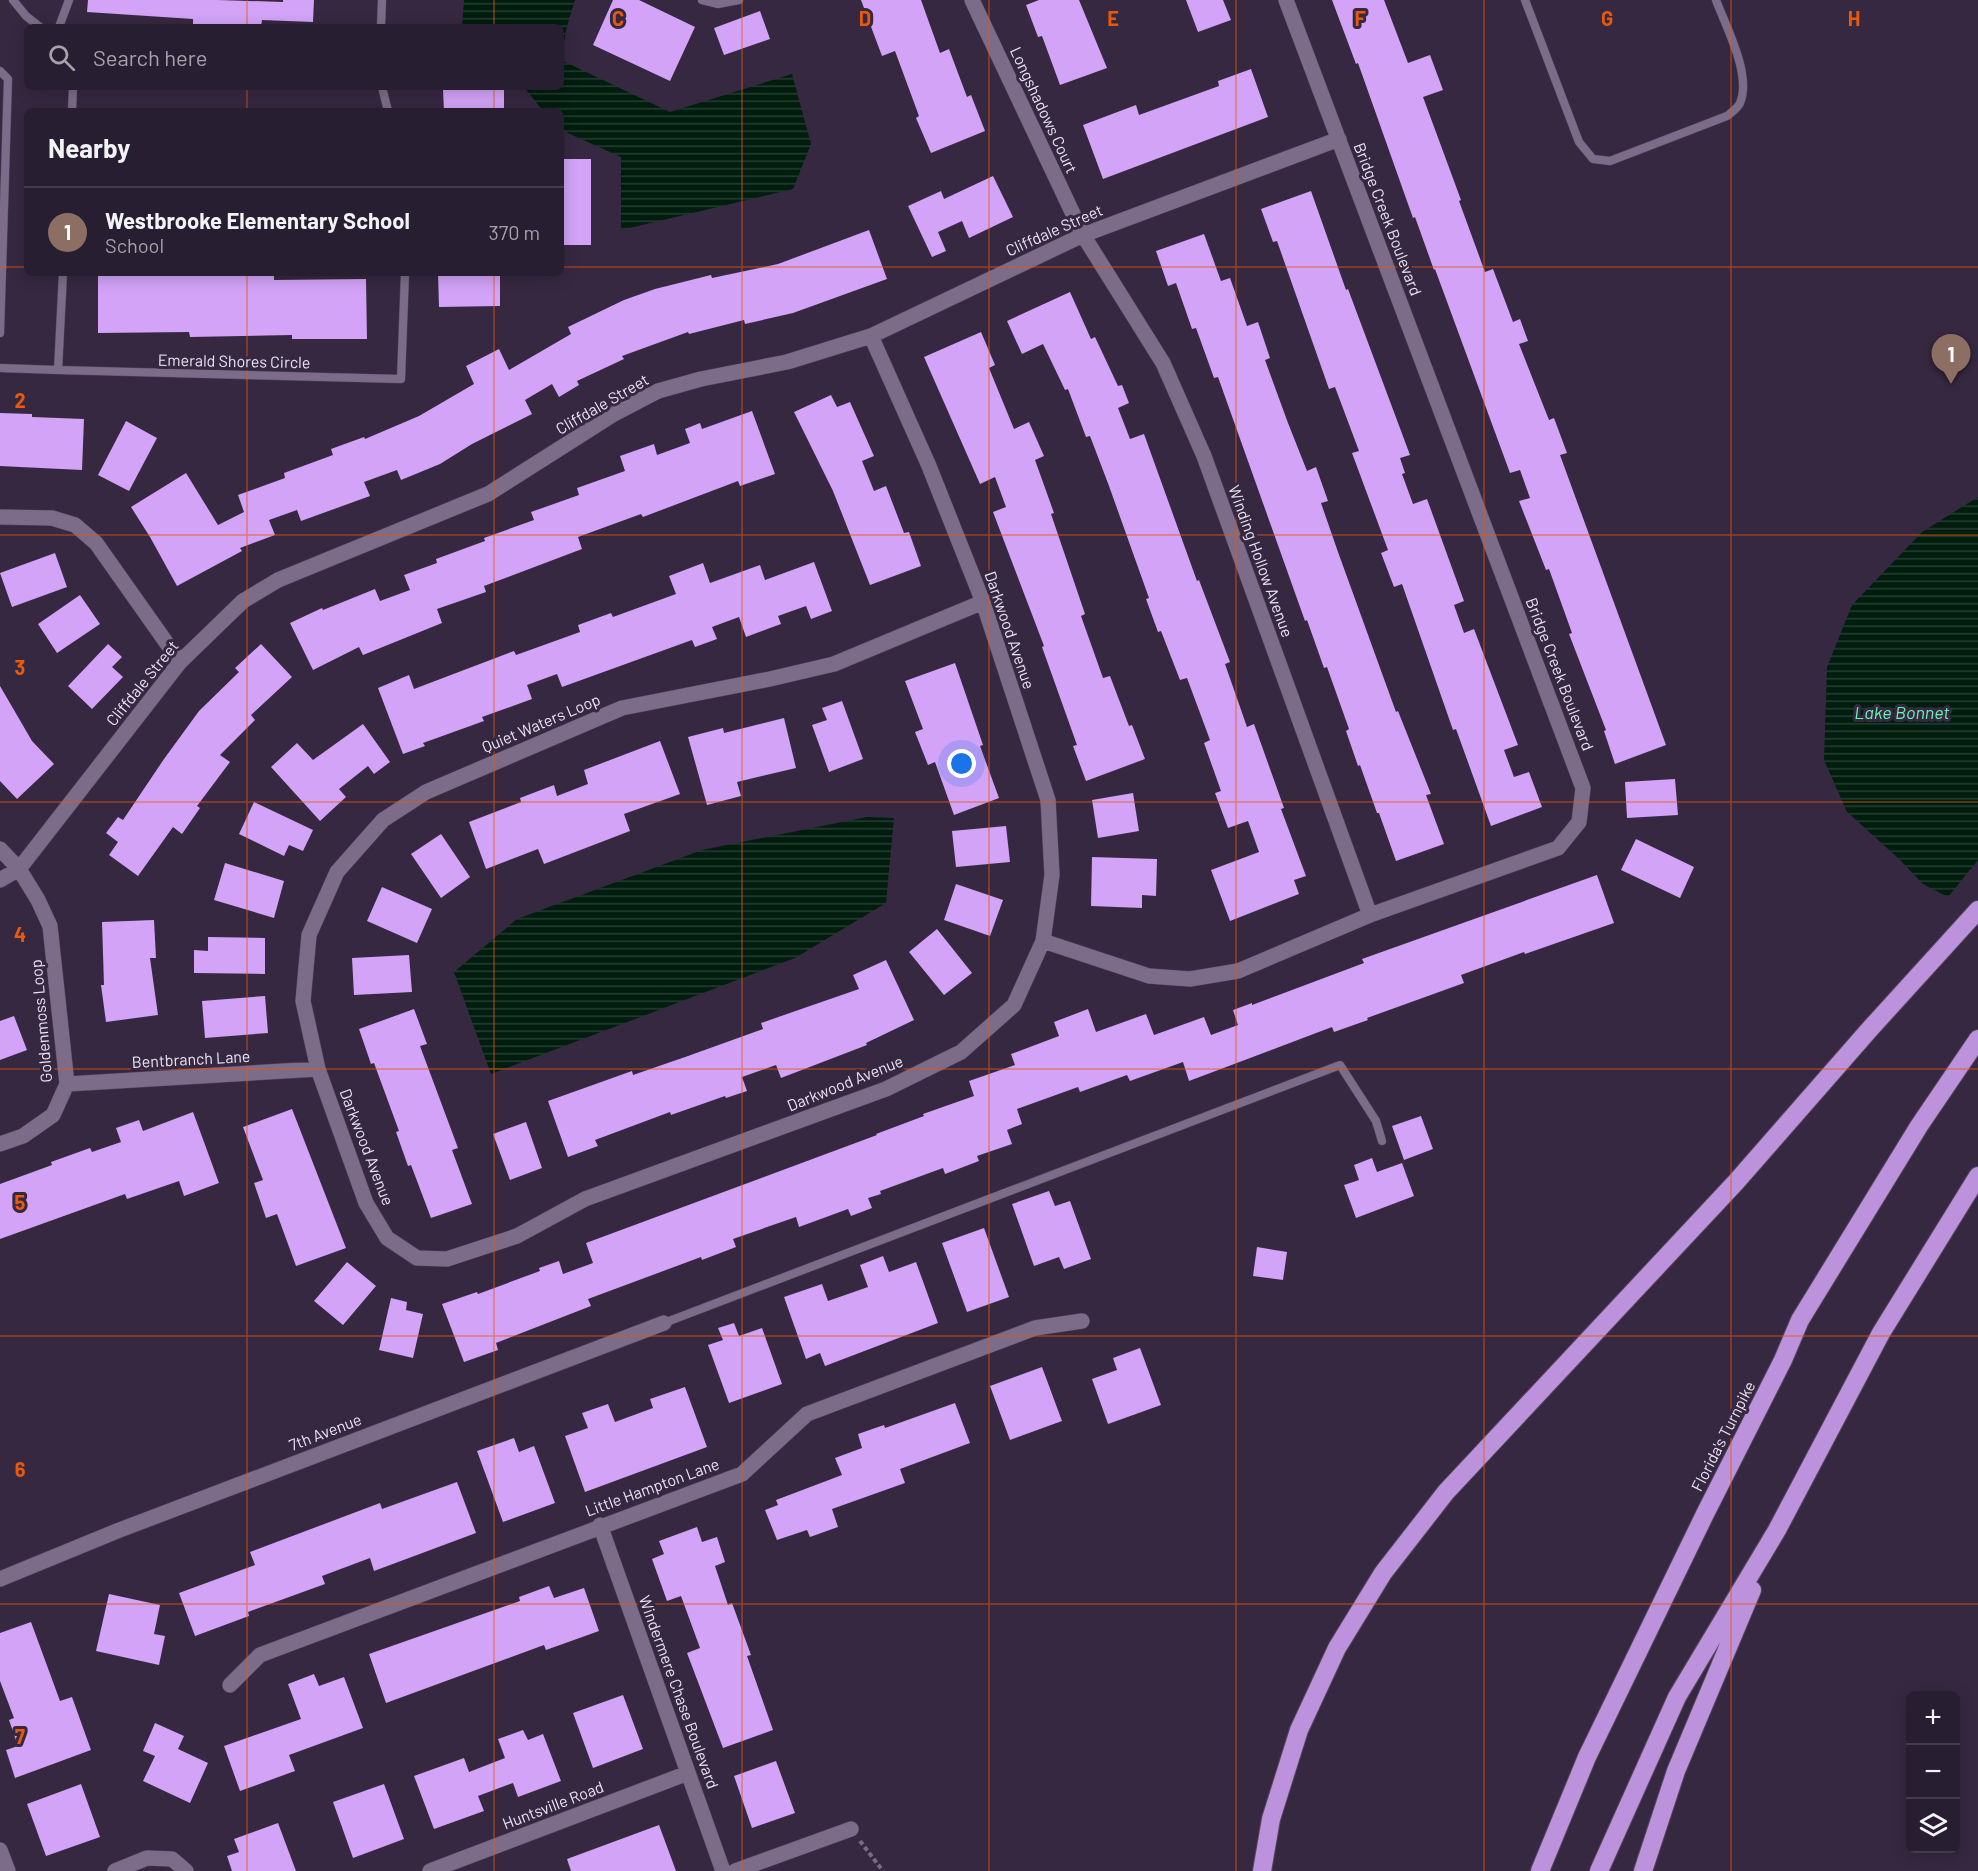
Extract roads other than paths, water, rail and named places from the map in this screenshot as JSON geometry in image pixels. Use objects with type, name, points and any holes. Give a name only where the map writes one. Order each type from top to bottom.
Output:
[{"type":"highway","points":[[1262,1871],[1271,1819],[1299,1730],[1337,1648],[1383,1573],[1446,1492],[1736,1182],[1978,910]]},
{"type":"highway","name":"Florida's Turnpike","points":[[1540,1871],[1587,1756],[1783,1360],[1800,1320],[1918,1126],[1978,1039]]},
{"type":"highway","points":[[1599,1871],[1677,1697],[1777,1530],[1881,1333],[1978,1176]]},
{"type":"highway","points":[[1643,1871],[1676,1771],[1777,1530]]},
{"type":"street","name":"Longshadows Court","points":[[972,0],[1083,235]]},
{"type":"street","name":"Bridge Creek Boulevard","points":[[1043,941],[1149,976],[1190,979],[1238,971],[1370,915],[1558,848],[1579,822],[1583,788],[1286,0]]},
{"type":"street","name":"Cliffdale Street","points":[[0,880],[19,869],[180,662],[243,600],[269,585],[488,494],[614,414],[658,391],[701,379],[787,362],[871,336],[1083,235],[1339,139]]},
{"type":"street","name":"Winding Hollow Avenue","points":[[1083,235],[1163,363],[1204,456],[1370,915]]},
{"type":"street","name":"Darkwood Avenue","points":[[318,1069],[366,1203],[387,1238],[417,1258],[447,1259],[517,1236],[585,1199],[886,1089],[961,1052],[1014,1005],[1043,941],[1052,875],[1048,800],[983,602],[929,466],[871,336]]},
{"type":"street","points":[[0,517],[52,518],[75,525],[96,543],[180,662]]},
{"type":"street","name":"Quiet Waters Loop","points":[[318,1069],[303,1001],[309,935],[337,872],[383,820],[426,792],[622,708],[770,680],[834,664],[983,602]]},
{"type":"street","name":"Goldenmoss Loop","points":[[0,849],[19,869],[38,900],[50,926],[67,1084],[53,1115],[23,1136],[0,1144]]},
{"type":"street","name":"Bentbranch Lane","points":[[67,1084],[318,1069]]},
{"type":"street","name":"Little Hampton Lane","points":[[230,1685],[260,1655],[742,1474],[807,1414],[1035,1328],[1082,1321]]},
{"type":"street","name":"7th Avenue","points":[[0,1579],[128,1527],[664,1323]]},
{"type":"street","name":"Windermere Chase Boulevard","points":[[600,1526],[723,1871]]},
{"type":"street","name":"Huntsville Road","points":[[430,1871],[688,1773]]},
{"type":"street","points":[[735,1871],[851,1829]]},
{"type":"street","points":[[0,1850],[8,1871]]},
{"type":"street","points":[[115,1871],[147,1858],[172,1859],[186,1871]]},
{"type":"lane","points":[[13,0],[36,24]]},
{"type":"lane","points":[[60,24],[69,0]]},
{"type":"lane","points":[[381,24],[382,0]]},
{"type":"lane","points":[[702,0],[718,4],[739,0]]},
{"type":"lane","points":[[1525,0],[1579,142],[1593,159],[1610,161],[1727,116],[1739,105],[1744,86],[1737,56],[1716,0]]},
{"type":"lane","points":[[0,70],[8,79],[0,333]]},
{"type":"lane","points":[[72,108],[73,90]]},
{"type":"lane","points":[[383,90],[387,108]]},
{"type":"lane","points":[[0,368],[58,370],[63,276]]},
{"type":"lane","name":"Emerald Shores Circle","points":[[58,370],[401,379],[405,276]]},
{"type":"lane","points":[[664,1323],[1340,1065],[1376,1121],[1382,1140]]},
{"type":"water","points":[[464,0],[575,0],[564,42],[564,24],[462,24]]},
{"type":"water","points":[[564,61],[670,112],[792,74],[811,144],[793,189],[621,230],[621,157],[564,131],[564,108],[541,108],[526,90],[564,90]]},
{"type":"water","name":"Lake Bonnet","points":[[1978,497],[1978,860],[1948,897],[1923,884],[1847,812],[1824,760],[1827,667],[1852,605],[1922,532]]},
{"type":"water","points":[[867,817],[894,818],[886,903],[795,958],[491,1074],[454,972],[517,919],[702,850]]},
{"type":"place","name":"Westbrooke Elementary School","points":[[1951,384]]}]
